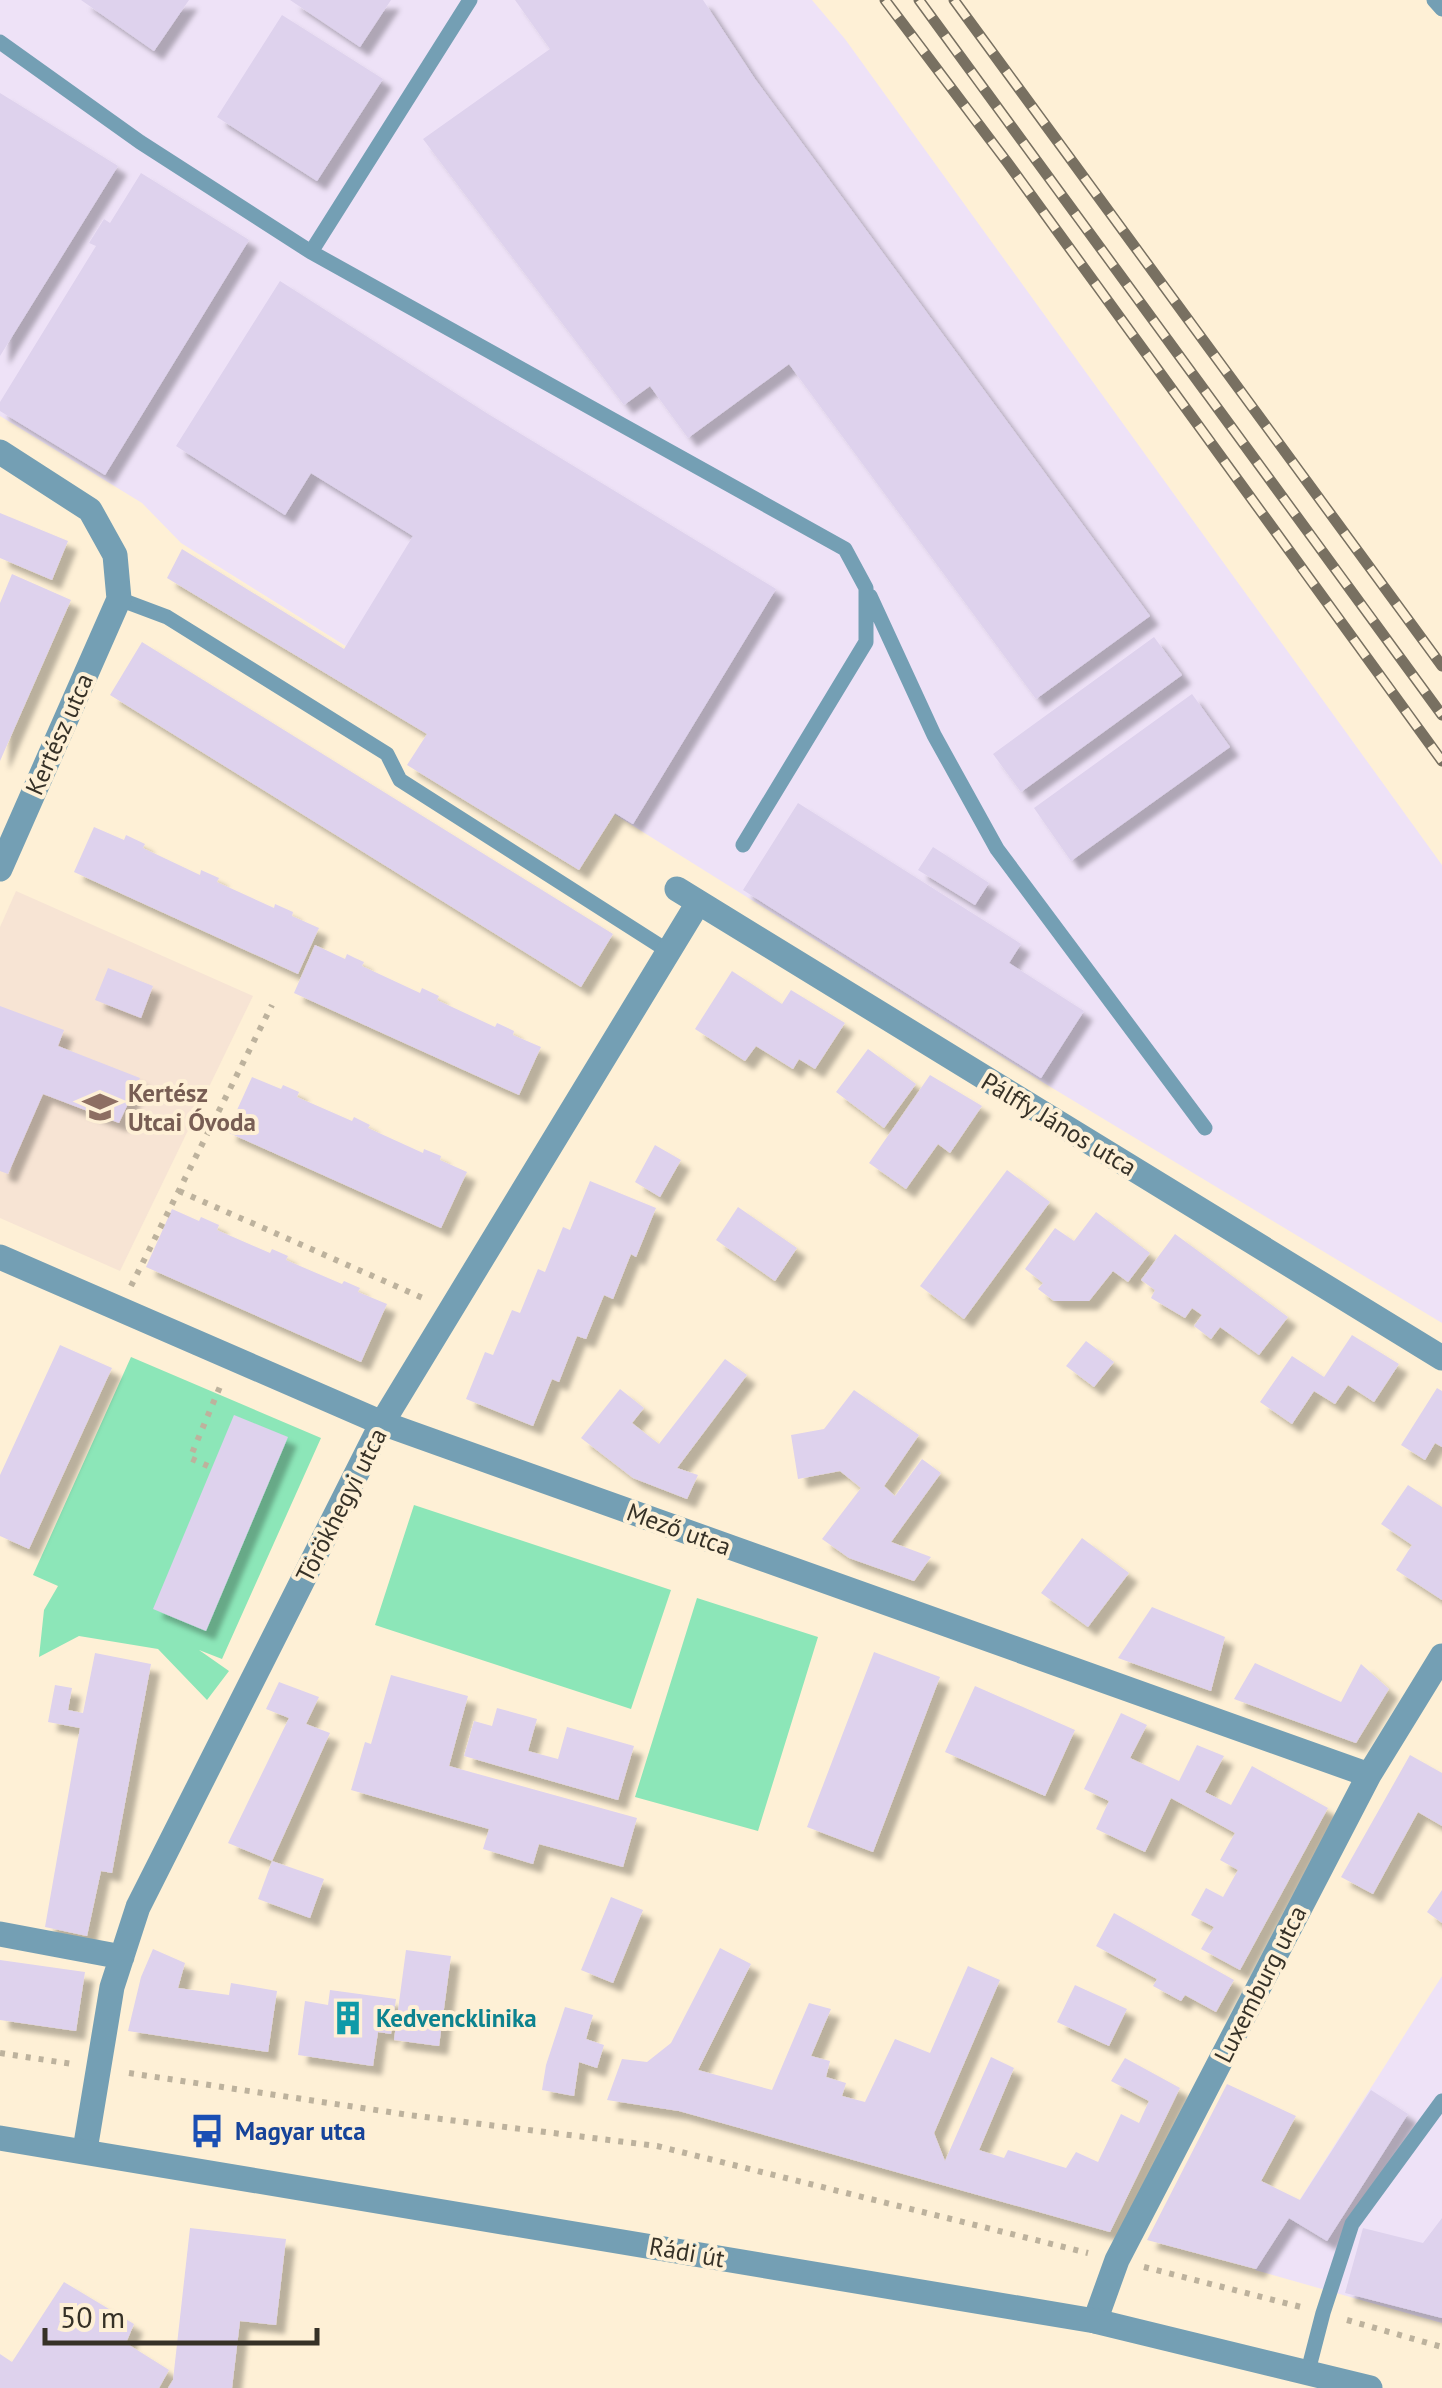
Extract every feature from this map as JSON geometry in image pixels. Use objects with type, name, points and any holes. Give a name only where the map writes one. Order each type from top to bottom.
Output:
[{"type":"street","points":[[0,452],[90,510],[115,555],[118,599]]},
{"type":"street","name":"Kertész utca","points":[[0,870],[118,599]]},
{"type":"street","name":"Törökhegyi utca","points":[[84,2150],[112,1987],[138,1907],[382,1423],[668,951],[687,896]]},
{"type":"street","name":"Pálffy János utca","points":[[687,896],[1442,1358]]},
{"type":"street","name":"Mező utca","points":[[0,1257],[382,1423],[1369,1775]]},
{"type":"street","name":"Luxemburg utca","points":[[1095,2321],[1117,2260],[1369,1775],[1442,1656]]},
{"type":"street","points":[[0,1934],[122,1957]]},
{"type":"street","name":"Rádi út","points":[[0,2138],[1095,2321],[1370,2388]]},
{"type":"lane","points":[[311,252],[470,0]]},
{"type":"lane","points":[[1434,0],[1442,9]]},
{"type":"lane","points":[[0,42],[140,142],[311,252],[846,549],[934,735],[998,849],[1204,1128]]},
{"type":"lane","points":[[743,846],[866,642],[866,588]]},
{"type":"lane","points":[[118,599],[168,617],[387,754],[400,780],[668,951]]},
{"type":"lane","points":[[1308,2370],[1322,2313],[1352,2224],[1442,2101]]},
{"type":"path","points":[[134,1280],[272,1005]]},
{"type":"path","points":[[179,1191],[407,1291]]},
{"type":"path","points":[[208,1466],[190,1458],[232,1358]]},
{"type":"path","points":[[0,2053],[409,2115],[657,2146],[1117,2260],[1442,2347]]},
{"type":"shaded area","points":[[0,0],[812,0],[845,39],[1442,865],[1442,1323],[1044,1083],[181,543],[142,503],[0,416]]},
{"type":"shaded area","name":"Kertész Utcai Óvoda","points":[[16,891],[253,996],[120,1271],[0,1218],[0,927]]},
{"type":"shaded area","points":[[1442,1976],[1442,2323],[1255,2270]]},
{"type":"green space","points":[[131,1357],[321,1438],[222,1659],[199,1650],[229,1671],[207,1700],[158,1649],[79,1636],[39,1657],[44,1610],[58,1586],[33,1575]]},
{"type":"green space","points":[[414,1505],[671,1590],[631,1709],[375,1625]]},
{"type":"green space","points":[[697,1598],[818,1637],[758,1831],[635,1797]]},
{"type":"building","points":[[81,0],[189,0],[154,51]]},
{"type":"building","points":[[290,0],[391,0],[360,47]]},
{"type":"building","points":[[515,0],[703,0],[755,79],[1150,616],[1036,699],[789,364],[688,438],[650,386],[624,405],[423,139],[550,49]]},
{"type":"building","points":[[282,15],[383,79],[317,181],[217,117]]},
{"type":"building","points":[[0,93],[118,166],[0,356]]},
{"type":"building","points":[[141,173],[249,240],[105,475],[0,411],[0,402],[96,246],[89,243],[104,219],[110,223]]},
{"type":"building","points":[[280,281],[488,414],[776,589],[633,824],[615,813],[579,870],[407,765],[427,734],[167,578],[182,549],[344,649],[413,536],[311,473],[285,515],[176,446]]},
{"type":"building","points":[[0,513],[68,541],[52,580],[0,558]]},
{"type":"building","points":[[12,574],[71,600],[0,761],[0,603]]},
{"type":"building","points":[[1154,637],[1182,675],[1021,792],[993,754]]},
{"type":"building","points":[[142,642],[613,934],[581,987],[110,695]]},
{"type":"building","points":[[1192,694],[1230,747],[1071,861],[1034,808]]},
{"type":"building","points":[[798,803],[1021,944],[1009,963],[1084,1011],[1041,1078],[743,890]]},
{"type":"building","points":[[94,827],[124,840],[126,835],[145,844],[143,848],[200,875],[201,870],[219,878],[217,882],[274,908],[275,904],[293,912],[292,916],[319,928],[298,974],[74,872]]},
{"type":"building","points":[[933,847],[989,883],[975,905],[918,870]]},
{"type":"building","points":[[315,945],[345,959],[347,954],[364,962],[362,966],[420,993],[422,988],[439,996],[437,1000],[495,1027],[497,1023],[541,1047],[519,1095],[294,993]]},
{"type":"building","points":[[108,968],[153,986],[141,1018],[95,1000]]},
{"type":"building","points":[[732,971],[782,1004],[791,990],[845,1023],[815,1069],[799,1059],[793,1069],[756,1046],[745,1061],[695,1029]]},
{"type":"building","points":[[0,1006],[64,1030],[58,1046],[140,1078],[119,1123],[43,1094],[8,1174],[0,1171]]},
{"type":"building","points":[[868,1049],[916,1084],[884,1128],[836,1092]]},
{"type":"building","points":[[930,1075],[982,1106],[950,1153],[938,1144],[906,1189],[869,1163]]},
{"type":"building","points":[[252,1077],[299,1092],[297,1097],[352,1121],[354,1117],[370,1125],[368,1128],[423,1153],[424,1149],[441,1156],[440,1160],[467,1172],[441,1228],[227,1132]]},
{"type":"building","points":[[655,1145],[681,1160],[660,1197],[635,1182]]},
{"type":"building","points":[[1007,1170],[1050,1202],[964,1319],[920,1286]]},
{"type":"building","points":[[590,1181],[656,1208],[613,1299],[604,1295],[586,1339],[577,1336],[559,1382],[552,1379],[533,1426],[466,1399],[485,1352],[493,1355],[512,1310],[520,1313],[538,1269],[545,1272],[563,1227],[570,1230]]},
{"type":"building","points":[[738,1207],[797,1248],[775,1281],[716,1240]]},
{"type":"building","points":[[172,1209],[199,1221],[201,1217],[219,1225],[217,1230],[270,1253],[272,1249],[288,1256],[286,1260],[342,1284],[344,1281],[360,1288],[358,1292],[387,1304],[361,1362],[146,1267]]},
{"type":"building","points":[[1096,1212],[1150,1253],[1128,1282],[1113,1271],[1089,1301],[1054,1301],[1038,1289],[1043,1283],[1025,1269],[1055,1228],[1074,1241]]},
{"type":"building","points":[[1175,1234],[1288,1317],[1259,1355],[1220,1327],[1211,1339],[1194,1326],[1202,1315],[1192,1308],[1185,1318],[1151,1298],[1155,1290],[1141,1280]]},
{"type":"building","points":[[1352,1335],[1399,1364],[1374,1402],[1348,1385],[1335,1404],[1314,1391],[1292,1424],[1260,1402],[1292,1356],[1324,1377]]},
{"type":"building","points":[[1086,1341],[1114,1362],[1094,1387],[1066,1366]]},
{"type":"building","points":[[60,1345],[112,1368],[29,1549],[0,1536],[0,1475]]},
{"type":"building","points":[[725,1359],[747,1375],[677,1468],[698,1475],[687,1499],[633,1478],[581,1438],[620,1389],[644,1408],[632,1423],[659,1444]]},
{"type":"building","points":[[1437,1388],[1442,1391],[1442,1447],[1435,1443],[1425,1460],[1401,1445]]},
{"type":"building","points":[[854,1390],[919,1435],[884,1486],[895,1496],[922,1459],[941,1473],[891,1542],[931,1557],[914,1581],[849,1558],[822,1539],[861,1488],[840,1471],[798,1479],[791,1435],[824,1429]]},
{"type":"building","points":[[234,1415],[288,1437],[206,1631],[153,1609]]},
{"type":"building","points":[[1408,1485],[1442,1507],[1442,1600],[1396,1570],[1412,1545],[1381,1524]]},
{"type":"building","points":[[1082,1538],[1129,1573],[1088,1627],[1041,1593]]},
{"type":"building","points":[[1152,1607],[1225,1637],[1211,1691],[1118,1658]]},
{"type":"building","points":[[874,1652],[940,1677],[873,1852],[807,1827]]},
{"type":"building","points":[[95,1653],[151,1664],[112,1873],[101,1871],[87,1936],[45,1927],[80,1728],[48,1722],[55,1685],[72,1688],[68,1710],[83,1713]]},
{"type":"building","points":[[1255,1663],[1341,1702],[1361,1664],[1389,1689],[1356,1743],[1234,1699]]},
{"type":"building","points":[[391,1675],[468,1696],[449,1766],[637,1818],[623,1867],[539,1844],[533,1864],[483,1849],[489,1829],[351,1790],[365,1742],[371,1744]]},
{"type":"building","points":[[279,1682],[319,1697],[306,1724],[330,1733],[272,1861],[228,1843],[289,1718],[266,1709]]},
{"type":"building","points":[[975,1686],[1075,1730],[1045,1796],[945,1752]]},
{"type":"building","points":[[497,1708],[537,1719],[528,1751],[558,1759],[567,1727],[634,1746],[618,1800],[464,1756],[474,1721],[492,1726]]},
{"type":"building","points":[[1121,1713],[1147,1725],[1130,1758],[1179,1781],[1197,1745],[1224,1756],[1205,1792],[1231,1805],[1252,1766],[1328,1808],[1240,1970],[1201,1949],[1214,1927],[1191,1915],[1206,1888],[1223,1897],[1238,1870],[1220,1860],[1235,1833],[1171,1798],[1145,1852],[1096,1829],[1109,1801],[1084,1789]]},
{"type":"building","points":[[1410,1755],[1442,1773],[1442,1826],[1418,1812],[1373,1894],[1341,1877]]},
{"type":"building","points":[[272,1861],[324,1879],[310,1918],[258,1899]]},
{"type":"building","points":[[1442,1890],[1442,1923],[1427,1912]]},
{"type":"building","points":[[611,1897],[643,1910],[613,1983],[581,1970]]},
{"type":"building","points":[[1114,1913],[1234,1980],[1216,2012],[1185,1995],[1181,2001],[1153,1986],[1157,1979],[1096,1946]]},
{"type":"building","points":[[720,1948],[751,1964],[698,2070],[772,2090],[809,2003],[831,2009],[811,2056],[830,2061],[826,2077],[846,2083],[842,2096],[865,2102],[895,2039],[930,2053],[968,1966],[1000,1980],[934,2133],[945,2161],[991,2057],[1014,2068],[979,2150],[1004,2158],[1008,2150],[1066,2168],[1076,2152],[1098,2162],[1121,2114],[1139,2123],[1149,2101],[1111,2081],[1125,2058],[1180,2088],[1110,2232],[679,2111],[607,2100],[622,2059],[647,2062],[671,2043]]},
{"type":"building","points":[[153,1949],[185,1963],[178,1988],[229,1995],[231,1983],[277,1991],[268,2052],[128,2031],[141,1977]]},
{"type":"building","points":[[406,1950],[451,1956],[439,2046],[394,2040]]},
{"type":"building","points":[[0,1960],[85,1972],[76,2031],[0,2020]]},
{"type":"building","points":[[1075,1985],[1127,2009],[1109,2046],[1057,2022]]},
{"type":"building","name":"Kedvencklinika","points":[[330,1990],[396,1999],[391,2034],[378,2032],[373,2066],[298,2055],[305,2001],[328,2005]]},
{"type":"building","points":[[565,2007],[593,2015],[586,2039],[604,2045],[597,2068],[579,2062],[574,2096],[542,2090]]},
{"type":"building","points":[[1227,2084],[1296,2116],[1261,2181],[1300,2200],[1371,2090],[1408,2114],[1327,2241],[1289,2218],[1256,2269],[1147,2240]]},
{"type":"building","points":[[1442,2218],[1442,2318],[1345,2293],[1363,2228],[1423,2243]]},
{"type":"building","points":[[190,2228],[286,2239],[276,2325],[240,2321],[232,2388],[168,2388],[173,2380]]},
{"type":"building","points":[[64,2282],[134,2324],[126,2343],[169,2370],[159,2388],[0,2388],[0,2354],[12,2362]]},
{"type":"railway","points":[[885,0],[1442,761]]},
{"type":"railway","points":[[919,0],[1442,715]]},
{"type":"railway","points":[[954,0],[1442,666]]},
{"type":"place","name":"Kertész Utcai Óvoda","points":[[100,1107]]},
{"type":"place","name":"Kedvencklinika","points":[[348,2018]]},
{"type":"place","name":"Magyar utca","points":[[207,2131]]}]
